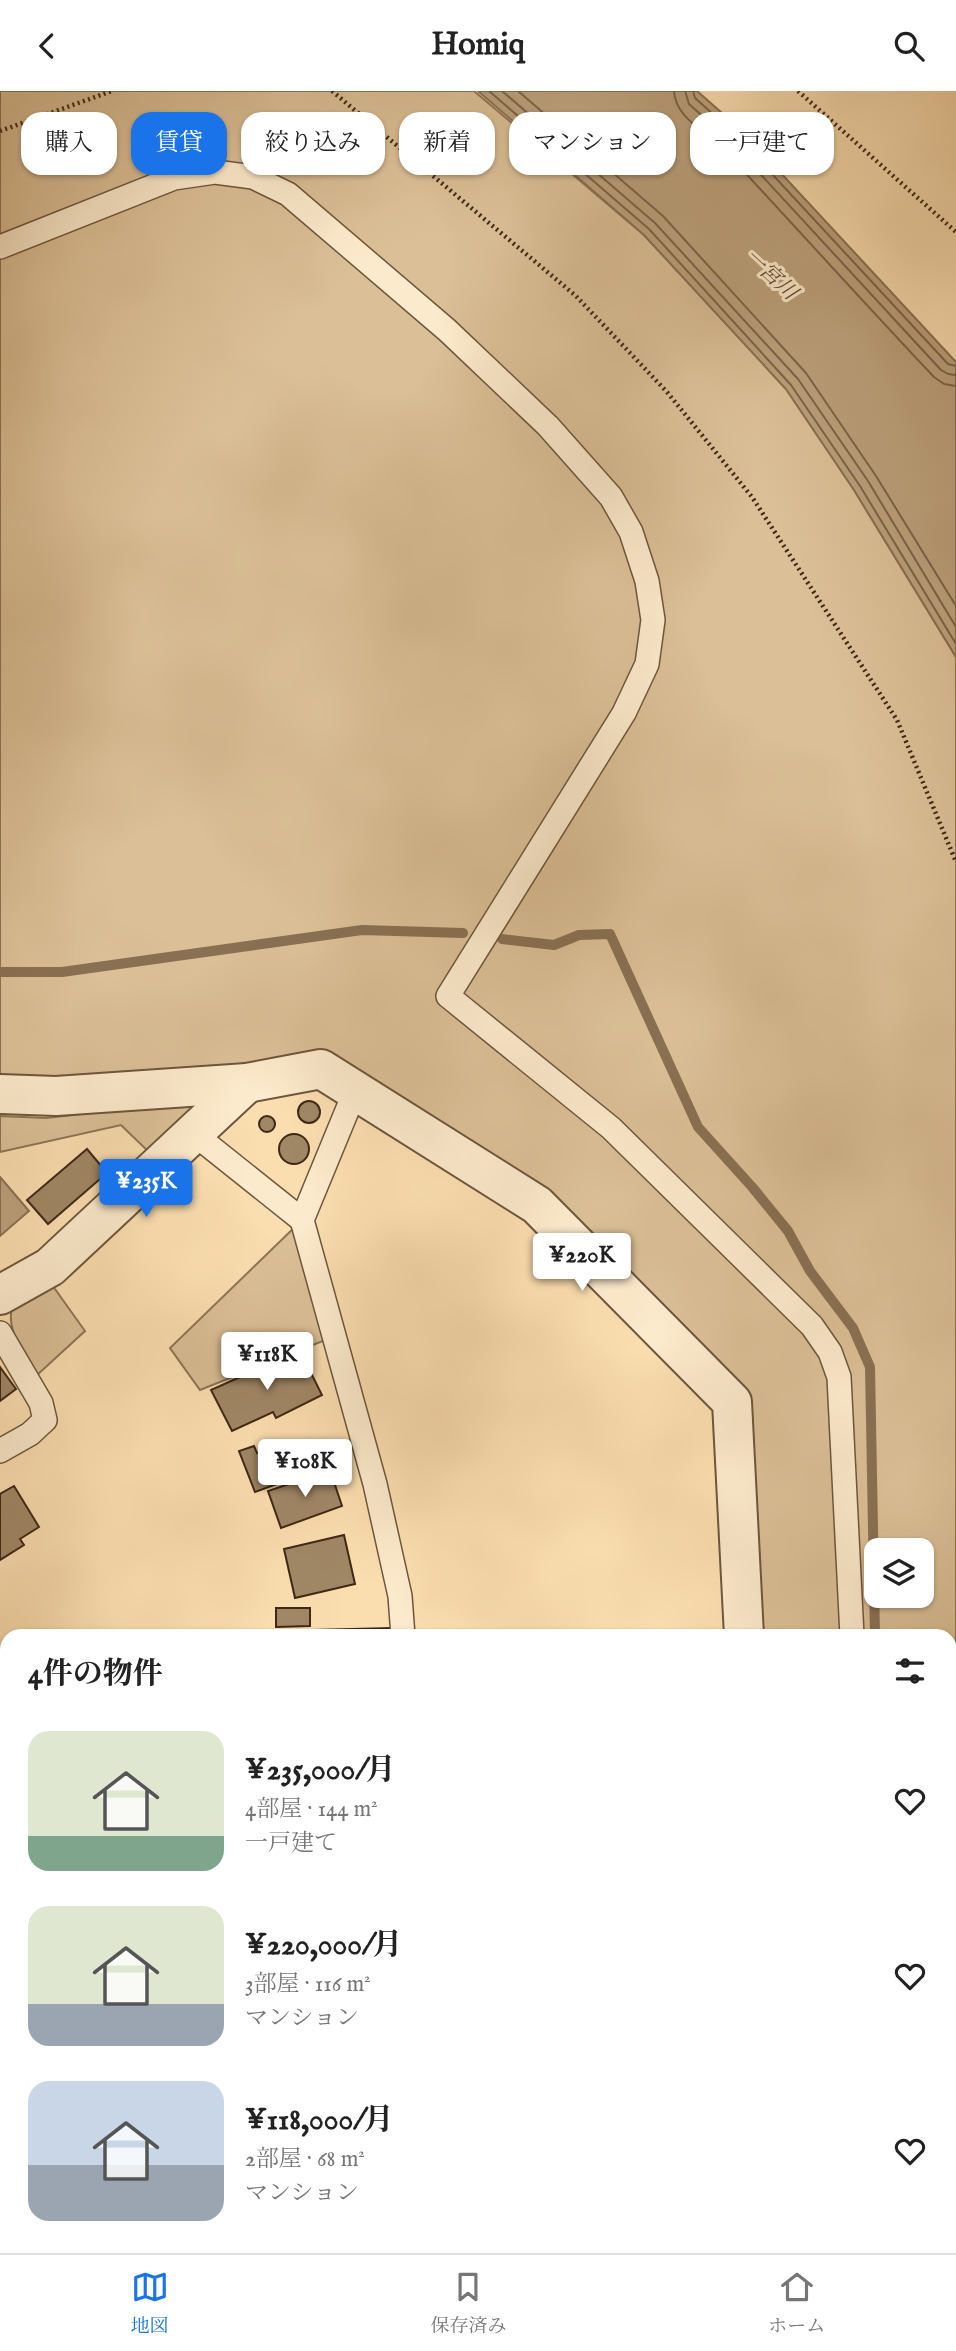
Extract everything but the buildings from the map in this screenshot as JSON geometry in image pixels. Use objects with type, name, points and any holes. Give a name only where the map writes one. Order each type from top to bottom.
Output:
[{"type":"street","points":[[0,1094],[56,1096],[247,1083],[321,1069],[537,1205],[732,1402],[744,1629]]},
{"type":"street","points":[[0,1295],[50,1267],[247,1083]]},
{"type":"lane","points":[[0,247],[174,179],[215,172],[253,177],[288,194],[447,330],[548,426],[611,496],[631,532],[647,581],[653,620],[647,664],[624,713],[448,996],[611,1128],[813,1327],[830,1352],[839,1377],[852,1629]]},
{"type":"lane","points":[[302,1220],[356,1089]]},
{"type":"lane","points":[[193,1133],[302,1220],[375,1484],[400,1596],[402,1629]]},
{"type":"lane","points":[[0,1333],[41,1403],[45,1420],[30,1434],[0,1451]]},
{"type":"path","points":[[0,131],[112,91]]},
{"type":"path","points":[[332,91],[576,296],[667,392],[752,496],[897,720],[956,862]]},
{"type":"path","points":[[797,91],[956,232]]},
{"type":"shaded area","points":[[0,91],[474,91],[509,121],[509,175],[573,175],[644,235],[786,389],[854,490],[956,657],[956,1629],[755,1629],[745,1401],[331,1055],[249,1066],[0,1086]]},
{"type":"shaded area","points":[[191,1102],[198,1121],[155,1158],[121,1125],[0,1152],[0,1116],[46,1118]]},
{"type":"shaded area","points":[[297,1225],[328,1339],[200,1390],[170,1348]]},
{"type":"shaded area","points":[[50,1282],[85,1331],[36,1376],[12,1328],[12,1310],[20,1299]]},
{"type":"water","name":"一宮川","points":[[478,91],[697,91],[721,112],[690,112],[690,175],[783,175],[956,362],[956,657],[854,490],[786,389],[644,235],[575,175],[676,175],[676,112],[509,112],[509,118]]},
{"type":"water","points":[[0,1177],[29,1211],[0,1236]]},
{"type":"waterway","points":[[0,972],[62,972],[362,930],[463,933]]},
{"type":"waterway","points":[[502,939],[554,945],[579,935],[610,934],[698,1127],[788,1231],[810,1271],[853,1328],[870,1367],[875,1629]]}]
